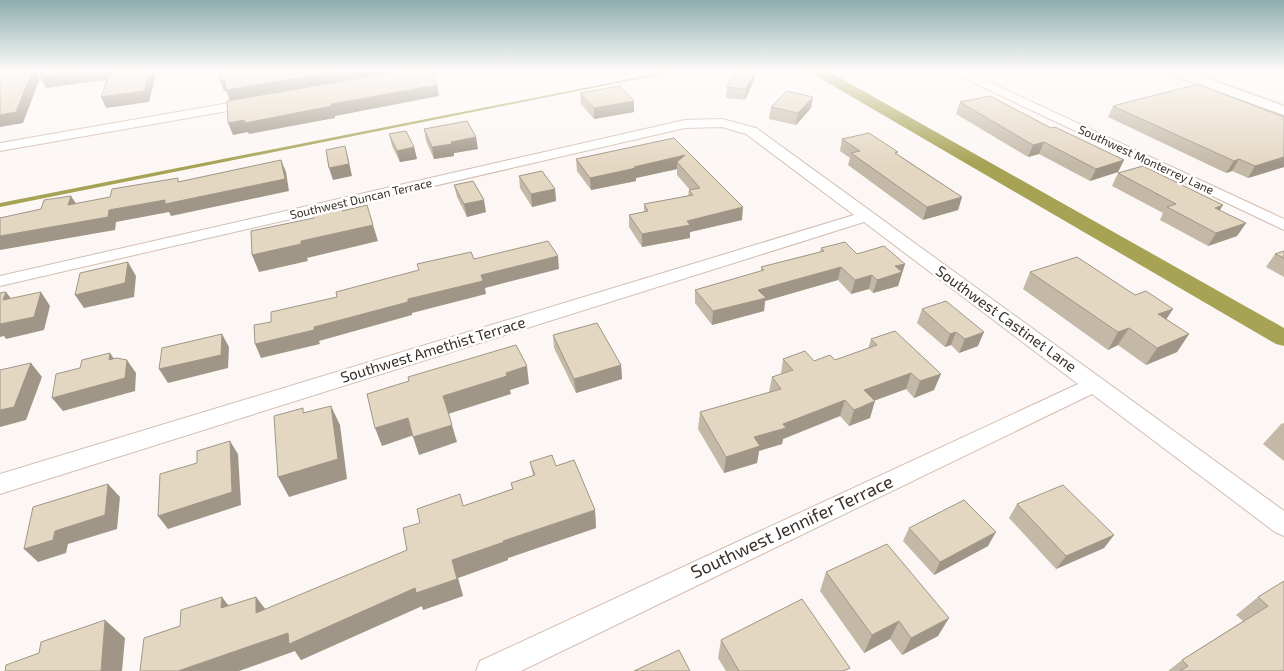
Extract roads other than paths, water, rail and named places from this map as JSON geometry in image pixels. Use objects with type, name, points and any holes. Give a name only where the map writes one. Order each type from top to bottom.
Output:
[{"type":"street","points":[[0,147],[264,101]]},
{"type":"street","name":"Southwest Monterrey Lane","points":[[1021,101],[1284,225]]},
{"type":"street","points":[[1258,101],[1284,111]]},
{"type":"street","name":"Southwest Castinet Lane","points":[[722,123],[751,131],[1284,525]]},
{"type":"street","name":"Southwest Duncan Terrace","points":[[0,282],[685,124],[722,123]]},
{"type":"street","name":"Southwest Amethist Terrace","points":[[0,484],[867,216]]},
{"type":"street","name":"Southwest Jennifer Terrace","points":[[490,671],[1094,384]]},
{"type":"waterway","points":[[0,205],[522,101]]},
{"type":"waterway","points":[[871,101],[1284,338]]}]
